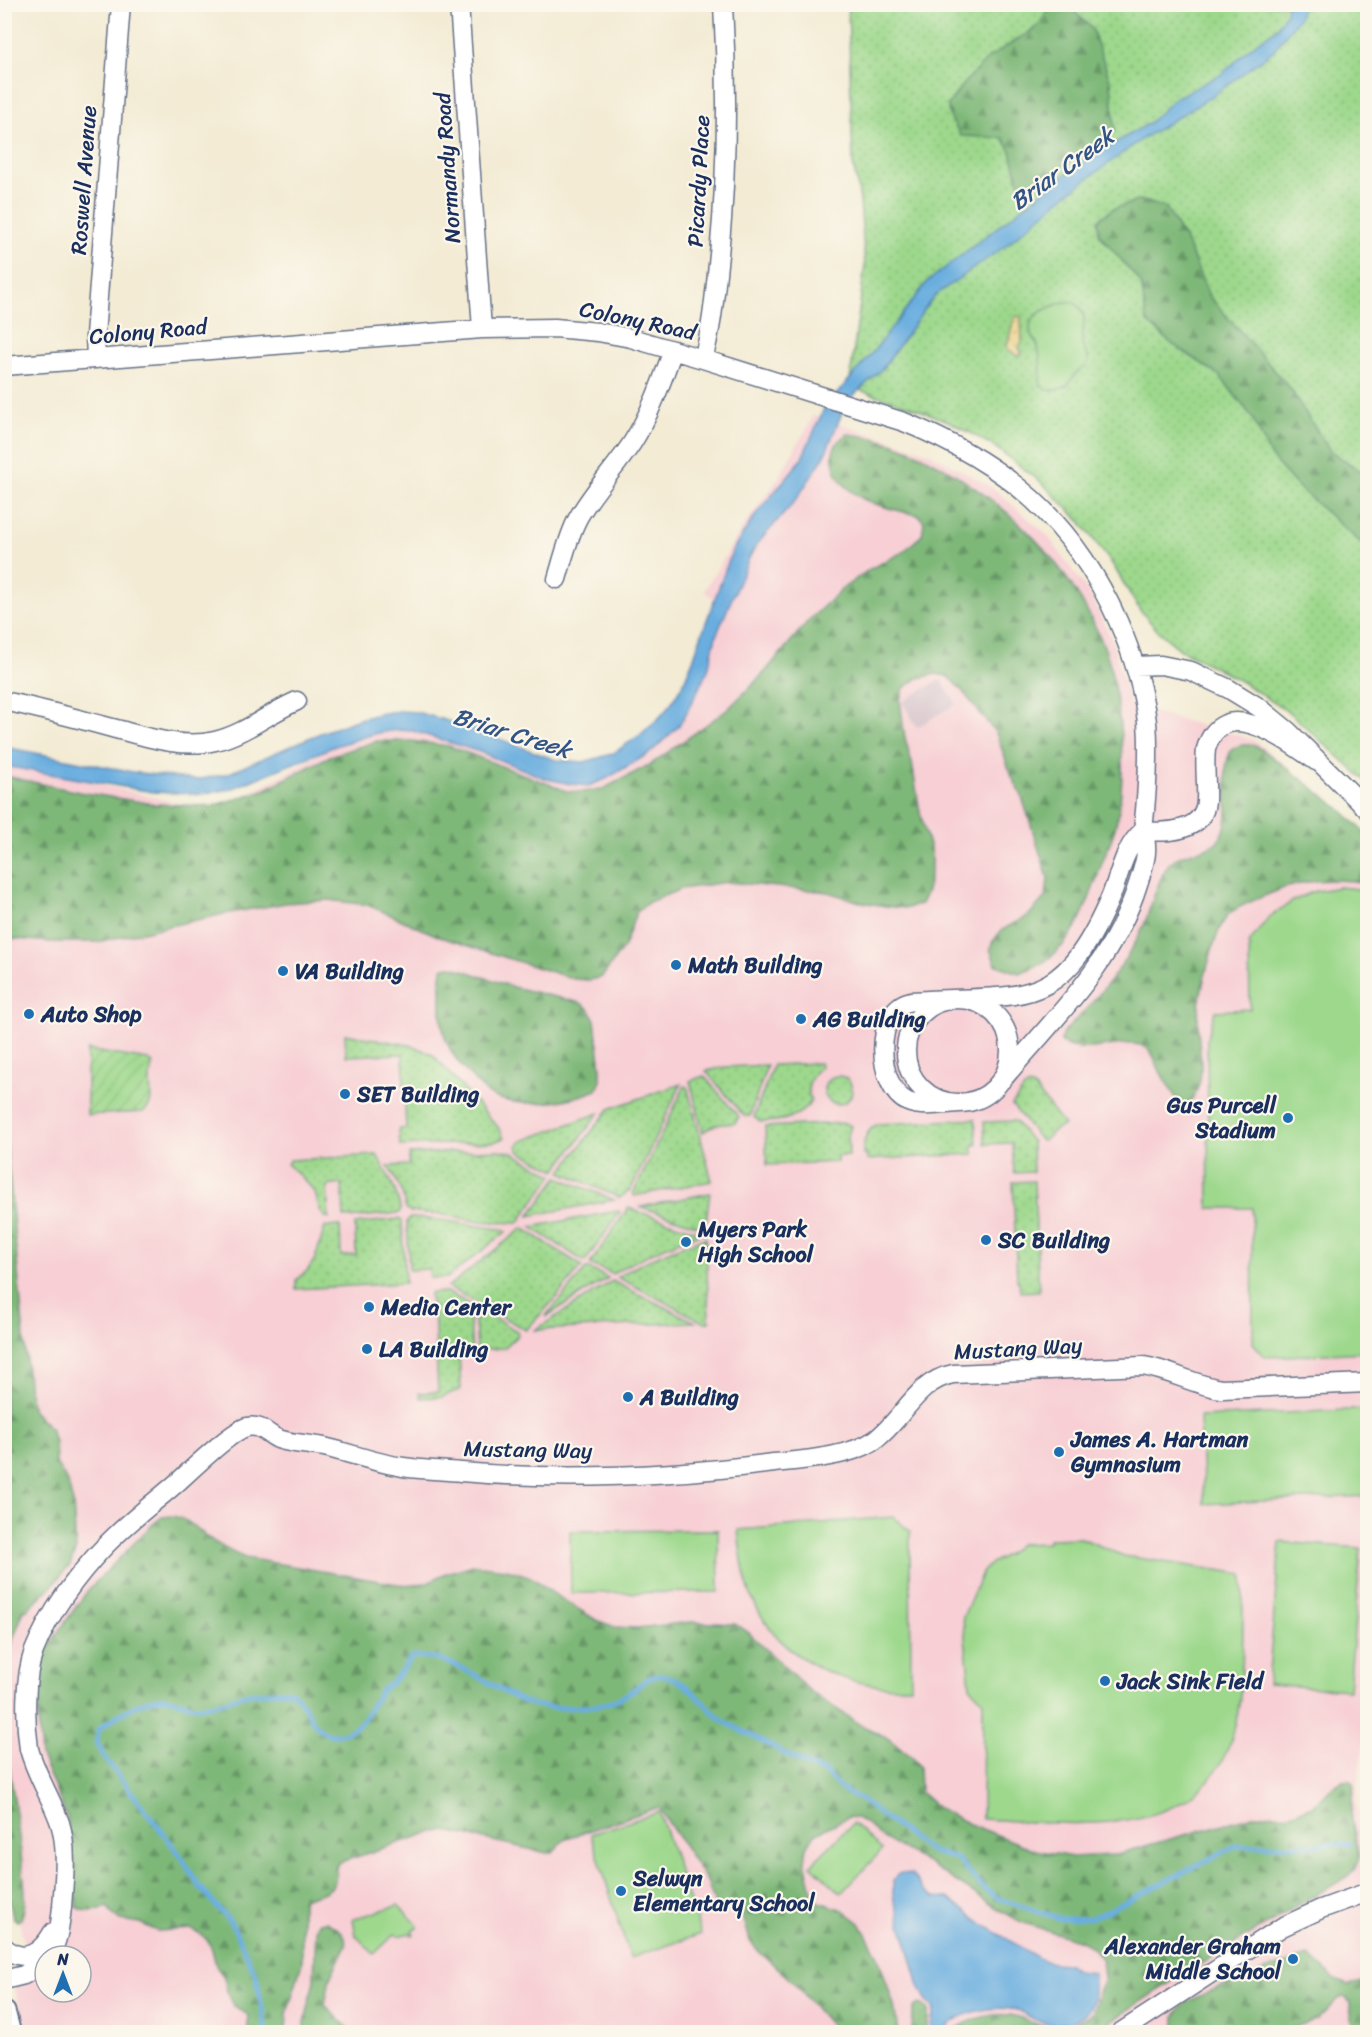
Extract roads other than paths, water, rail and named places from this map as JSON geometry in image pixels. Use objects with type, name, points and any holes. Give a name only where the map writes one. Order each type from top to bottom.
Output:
[{"type":"main road","points":[[4,2013],[8,2032]]},
{"type":"street","name":"Roswell Avenue","points":[[96,359],[95,335],[121,4]]},
{"type":"street","name":"Normandy Road","points":[[459,4],[482,329]]},
{"type":"street","name":"Picardy Place","points":[[703,359],[711,328],[724,195],[726,95],[723,4]]},
{"type":"street","name":"Colony Road","points":[[4,366],[482,329],[533,327],[579,329],[631,338],[673,350],[904,422],[963,449],[997,471],[1047,513],[1082,554],[1111,607],[1135,666],[1144,700],[1149,747],[1143,831],[1148,851],[1135,895],[1096,971],[1002,1080]]},
{"type":"street","points":[[557,579],[579,517],[638,434],[673,350]]},
{"type":"street","points":[[1135,666],[1161,665],[1185,669],[1229,689],[1260,708],[1368,810]]},
{"type":"street","points":[[4,701],[162,740],[199,744],[238,733],[280,708],[297,701]]},
{"type":"street","points":[[954,998],[971,1000],[986,1007],[999,1018],[1007,1032],[1010,1048],[1009,1065],[1002,1080],[990,1093],[976,1101],[917,1104],[906,1101],[892,1086],[884,1060],[883,1049],[887,1024],[895,1009],[911,1000],[954,998],[1020,995],[1047,986],[1067,971],[1093,933],[1112,892],[1128,847],[1134,838],[1143,831],[1162,832],[1184,828],[1193,825],[1200,818],[1206,802],[1206,749],[1211,736],[1228,723],[1243,722],[1262,727],[1316,760]]},
{"type":"street","name":"Mustang Way","points":[[60,1917],[64,1881],[64,1852],[60,1825],[33,1761],[27,1737],[28,1681],[34,1653],[44,1629],[70,1589],[105,1546],[212,1451],[248,1426],[263,1428],[282,1440],[326,1448],[377,1462],[423,1469],[531,1476],[641,1474],[775,1463],[853,1450],[869,1444],[888,1429],[927,1385],[953,1374],[1143,1366],[1156,1368],[1204,1386],[1221,1389],[1368,1383]]},
{"type":"street","points":[[1121,2032],[1282,1927],[1320,1909],[1368,1892]]},
{"type":"street","points":[[4,1947],[9,1952],[18,1955],[32,1955],[48,1940],[60,1917]]},
{"type":"street","points":[[55,1944],[60,1917]]},
{"type":"street","points":[[4,1980],[24,1975],[33,1969]]},
{"type":"street","points":[[4,2026],[8,2032]]},
{"type":"water","points":[[1287,5],[1303,5],[1299,18],[1273,51],[1214,95],[1142,139],[1067,194],[1004,247],[937,294],[930,302],[883,368],[853,396],[844,408],[824,457],[796,500],[758,543],[750,556],[716,636],[708,670],[687,712],[678,727],[650,753],[606,779],[588,786],[547,779],[480,752],[413,731],[399,730],[377,733],[335,746],[231,789],[201,794],[153,792],[5,766],[4,747],[133,772],[195,780],[227,774],[318,734],[359,719],[400,711],[416,712],[462,725],[556,760],[584,762],[612,754],[640,735],[670,705],[683,684],[693,660],[733,549],[757,513],[801,460],[824,409],[873,352],[927,282],[1063,176],[1092,156],[1148,124],[1175,98],[1222,74],[1251,47],[1277,28],[1286,13]]},
{"type":"water","points":[[901,1873],[911,1874],[922,1889],[934,1897],[948,1898],[984,1925],[1040,1959],[1052,1963],[1069,1964],[1076,1971],[1094,1973],[1094,1998],[1090,2008],[1085,2014],[1063,2024],[1041,2022],[1016,2010],[986,2009],[956,2019],[943,2032],[930,2032],[934,2009],[919,1986],[893,1896],[893,1881]]},
{"type":"waterway","points":[[266,2032],[256,1975],[232,1924],[199,1886],[180,1855],[104,1757],[97,1742],[98,1730],[119,1715],[152,1699],[173,1699],[201,1706],[248,1694],[289,1691],[301,1701],[316,1725],[323,1732],[331,1735],[342,1734],[356,1727],[381,1691],[395,1679],[412,1657],[440,1660],[468,1671],[520,1700],[556,1708],[604,1704],[628,1694],[650,1678],[670,1677],[691,1690],[722,1720],[811,1767],[824,1771],[841,1789],[858,1798],[930,1851],[957,1859],[983,1888],[999,1899],[1061,1919],[1090,1918],[1103,1913],[1235,1846],[1351,1844]]},
{"type":"place","name":"Math Building","points":[[676,965]]},
{"type":"place","name":"VA Building","points":[[283,971]]},
{"type":"place","name":"Auto Shop","points":[[29,1014]]},
{"type":"place","name":"AG Building","points":[[801,1019]]},
{"type":"place","name":"SET Building","points":[[345,1094]]},
{"type":"place","name":"Gus Purcell Stadium","points":[[1288,1118]]},
{"type":"place","name":"SC Building","points":[[986,1240]]},
{"type":"place","name":"Myers Park High School","points":[[686,1242]]},
{"type":"place","name":"Media Center","points":[[369,1307]]},
{"type":"place","name":"LA Building","points":[[367,1349]]},
{"type":"place","name":"A Building","points":[[628,1397]]},
{"type":"place","name":"James A. Hartman Gymnasium","points":[[1059,1452]]},
{"type":"place","name":"Jack Sink Field","points":[[1105,1681]]},
{"type":"place","name":"Selwyn Elementary School","points":[[621,1891]]},
{"type":"place","name":"Alexander Graham Middle School","points":[[1293,1959]]},
{"type":"water label","name":"Briar Creek","points":[[1062,169]]},
{"type":"water label","name":"Briar Creek","points":[[512,733]]}]
